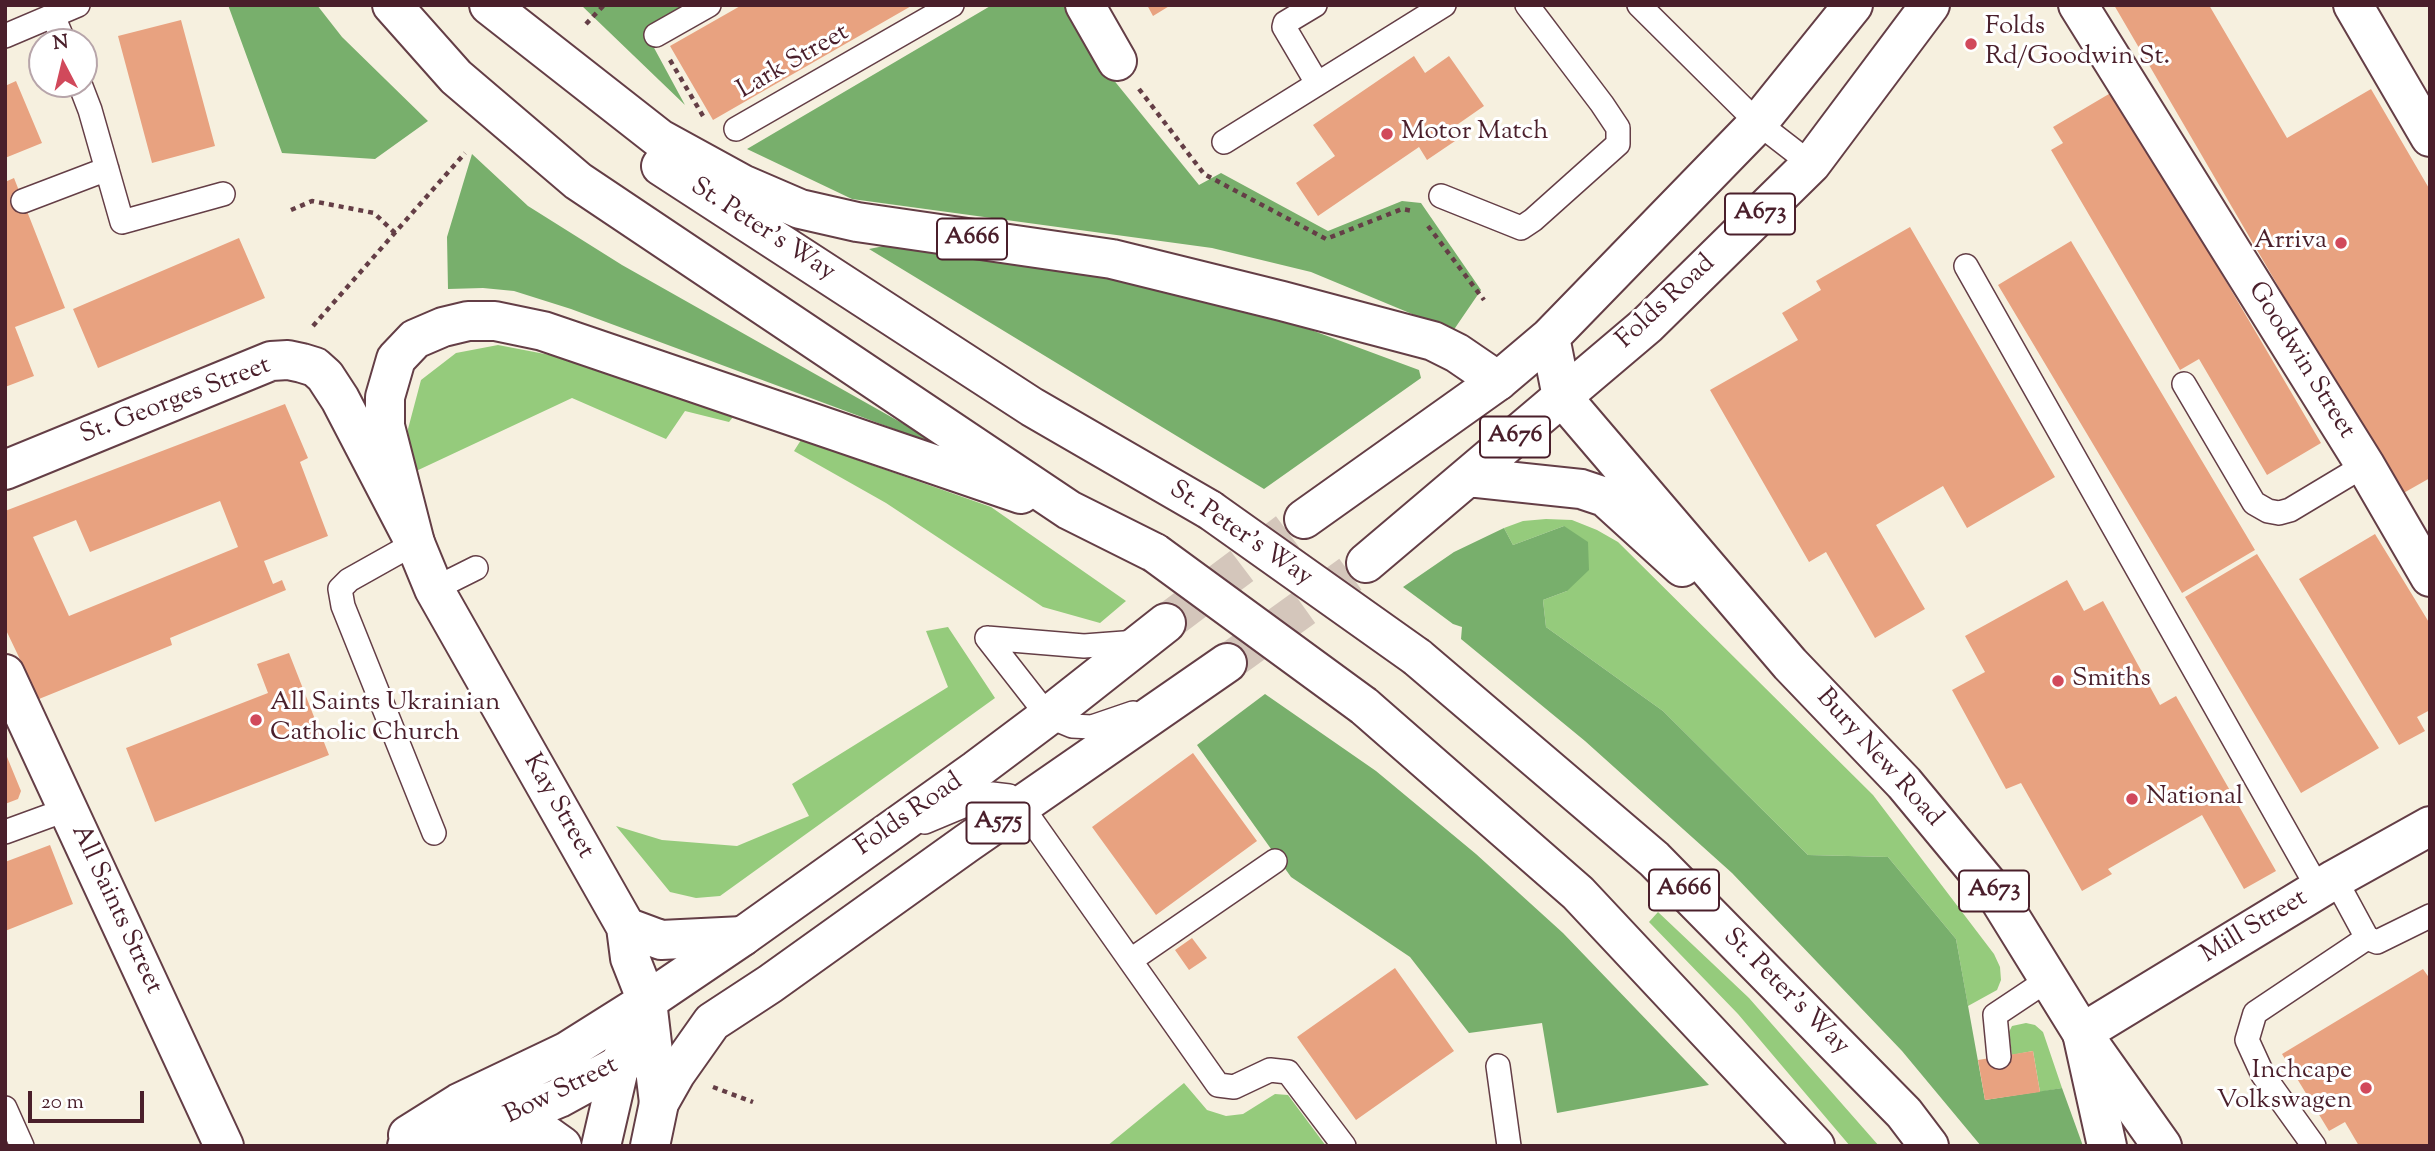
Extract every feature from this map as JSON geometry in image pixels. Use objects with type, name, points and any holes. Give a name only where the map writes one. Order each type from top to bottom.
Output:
[{"type":"main road","points":[[392,5],[456,77],[578,181],[1069,510],[1155,553],[1364,706],[1578,893],[1815,1146]]},
{"type":"main road","name":"A666","points":[[488,5],[660,139],[742,184],[800,209],[868,224],[1112,259],[1433,341],[1457,353],[1498,381]]},
{"type":"main road","name":"St. Peter's Way","points":[[488,5],[653,160],[1032,407],[1210,510],[1416,657],[1654,859],[1904,1114],[1929,1146]]},
{"type":"main road","points":[[1085,5],[1117,61]]},
{"type":"main road","name":"A673","points":[[1498,381],[1550,337],[1758,123],[1853,5]]},
{"type":"main road","name":"Folds Road","points":[[1366,562],[1647,325],[1811,164],[1930,5]]},
{"type":"main road","name":"Goodwin Street","points":[[2078,5],[2365,465],[2430,577]]},
{"type":"main road","points":[[2353,5],[2430,137]]},
{"type":"main road","points":[[415,543],[385,426],[385,397],[396,359],[415,339],[443,327],[468,321],[495,321],[543,331],[1069,510]]},
{"type":"main road","name":"Bury New Road","points":[[1550,337],[1562,397],[1790,664],[1904,783],[1996,894],[2082,1033],[2162,1146]]},
{"type":"main road","name":"St. Georges Street","points":[[5,470],[271,361],[288,360],[315,368],[325,376],[340,399],[415,543]]},
{"type":"main road","points":[[1468,477],[1498,381]]},
{"type":"main road","points":[[1304,519],[1498,381],[1562,397]]},
{"type":"main road","name":"A673","points":[[1468,477],[1581,489],[1605,498],[1790,664]]},
{"type":"main road","name":"Kay Street","points":[[415,543],[434,589],[626,927],[630,958],[648,1001]]},
{"type":"main road","name":"Folds Road","points":[[648,1001],[743,936],[1048,716],[1155,632]]},
{"type":"main road","name":"Folds Road","points":[[712,1022],[1213,673]]},
{"type":"main road","name":"All Saints Street","points":[[5,674],[224,1146]]},
{"type":"main road","name":"Mill Street","points":[[2082,1033],[2430,826]]},
{"type":"main road","points":[[626,927],[661,940],[743,936]]},
{"type":"main road","points":[[601,1146],[636,1056],[648,1001]]},
{"type":"main road","name":"Bow Street","points":[[391,1146],[459,1103],[566,1052],[648,1001]]},
{"type":"main road","name":"Bow Street","points":[[407,1146],[495,1125],[559,1098],[636,1056],[712,1022]]},
{"type":"main road","name":"A575","points":[[650,1146],[659,1103],[676,1073],[712,1022]]},
{"type":"main road","points":[[2082,1033],[2107,1146]]},
{"type":"main road","points":[[566,1052],[636,1056]]},
{"type":"main road","points":[[636,1056],[635,1074],[659,1103]]},
{"type":"main road","points":[[495,1125],[534,1126],[562,1146]]},
{"type":"lane","points":[[5,36],[78,5]]},
{"type":"lane","points":[[656,35],[709,5]]},
{"type":"lane","name":"Lark Street","points":[[736,129],[952,5]]},
{"type":"lane","points":[[1315,5],[1285,23],[1284,27],[1317,83]]},
{"type":"lane","points":[[1224,142],[1444,5]]},
{"type":"lane","points":[[1441,196],[1521,228],[1618,144],[1618,128],[1527,5]]},
{"type":"lane","points":[[1639,5],[1758,123],[1811,164]]},
{"type":"lane","points":[[53,16],[58,28]]},
{"type":"lane","points":[[85,98],[122,222],[223,194]]},
{"type":"lane","points":[[23,201],[107,169]]},
{"type":"lane","points":[[1966,266],[2327,885],[2367,938],[2377,942],[2430,916]]},
{"type":"lane","points":[[2184,384],[2254,503],[2268,511],[2279,513],[2290,510],[2365,465]]},
{"type":"lane","points":[[415,543],[364,570],[340,589],[343,606],[434,833]]},
{"type":"lane","points":[[434,589],[476,568]]},
{"type":"lane","points":[[1155,632],[1084,646],[987,638],[1048,716],[1072,726],[1092,727],[1116,720],[1213,673]]},
{"type":"lane","points":[[867,846],[992,794],[1009,796],[1022,807],[1218,1085],[1234,1087],[1270,1070],[1288,1072],[1344,1146]]},
{"type":"lane","points":[[5,832],[68,809]]},
{"type":"lane","points":[[1130,960],[1275,861]]},
{"type":"lane","points":[[2314,1146],[2263,1074],[2247,1040],[2255,1013],[2367,938]]},
{"type":"lane","points":[[1999,1057],[1995,1015],[2049,979]]},
{"type":"lane","points":[[1498,1066],[1509,1146]]},
{"type":"lane","points":[[5,1108],[22,1146]]},
{"type":"path","points":[[586,24],[604,5]]},
{"type":"path","points":[[656,35],[708,124],[723,130],[736,129]]},
{"type":"path","points":[[1117,61],[1204,174],[1326,239],[1402,209],[1417,211]]},
{"type":"path","points":[[302,363],[309,331],[465,153]]},
{"type":"path","points":[[291,210],[312,201],[374,213],[395,233]]},
{"type":"path","points":[[1425,222],[1484,300]]},
{"type":"green space","points":[[228,5],[317,5],[342,37],[428,121],[375,159],[282,153]]},
{"type":"green space","points":[[581,5],[695,5],[646,33],[685,105]]},
{"type":"green space","points":[[992,5],[1066,5],[1108,73],[1199,185],[1221,173],[1328,231],[1402,201],[1421,203],[1481,290],[1453,331],[1311,272],[1212,248],[852,199],[747,149]]},
{"type":"green space","points":[[472,154],[528,206],[622,265],[948,449],[571,309],[514,291],[448,289],[447,237]]},
{"type":"green space","points":[[884,246],[1081,272],[1276,317],[1419,370],[1421,378],[1264,489],[869,249]]},
{"type":"green space","points":[[498,345],[550,355],[737,412],[729,422],[685,411],[666,439],[572,398],[414,472],[409,456],[408,429],[421,380],[456,353]]},
{"type":"green space","points":[[801,440],[991,507],[1126,601],[1100,623],[1043,607],[886,503],[794,451]]},
{"type":"green space","points":[[1572,520],[1618,542],[1873,795],[1994,954],[2000,967],[2001,980],[1997,990],[1968,1006],[1956,939],[1888,857],[1808,855],[1663,711],[1546,627],[1543,600],[1567,591],[1564,526],[1513,545],[1504,528],[1523,521]]},
{"type":"green space","points":[[1564,526],[1588,542],[1589,570],[1567,591],[1543,600],[1546,627],[1663,711],[1808,855],[1888,857],[1956,939],[1985,1100],[2062,1088],[2083,1146],[1981,1146],[1902,1051],[1732,873],[1585,741],[1461,639],[1462,627],[1453,624],[1403,587],[1454,552],[1504,528],[1513,545]]},
{"type":"green space","points":[[948,627],[995,698],[720,896],[696,898],[670,892],[616,826],[662,840],[737,846],[809,816],[792,784],[948,687],[926,631]]},
{"type":"green space","points":[[1265,694],[1376,771],[1476,854],[1563,933],[1709,1085],[1557,1113],[1542,1023],[1469,1033],[1410,957],[1291,877],[1197,745]]},
{"type":"green space","points":[[1658,912],[1749,998],[1879,1146],[1850,1146],[1738,1014],[1649,922]]},
{"type":"green space","points":[[2026,1023],[2035,1025],[2043,1032],[2062,1088],[2040,1092],[2033,1051],[2012,1055],[2009,1032],[2012,1026]]},
{"type":"green space","points":[[1184,1083],[1207,1110],[1226,1116],[1243,1114],[1275,1094],[1288,1095],[1326,1146],[1107,1146]]},
{"type":"building","points":[[742,5],[913,5],[713,120],[670,46]]},
{"type":"building","points":[[1147,5],[1171,5],[1153,16]]},
{"type":"building","name":"Arriva","points":[[2114,5],[2209,5],[2287,138],[2371,89],[2430,190],[2430,478],[2400,495]]},
{"type":"building","points":[[181,20],[215,146],[152,163],[118,36]]},
{"type":"building","name":"Motor Match","points":[[1414,56],[1425,73],[1449,56],[1484,106],[1451,129],[1458,139],[1427,160],[1419,147],[1318,216],[1296,183],[1335,156],[1313,125]]},
{"type":"building","points":[[16,81],[42,143],[5,158],[5,86]]},
{"type":"building","points":[[2114,91],[2321,443],[2267,475],[2199,359],[2180,370],[2051,150],[2063,143],[2053,127]]},
{"type":"building","points":[[14,178],[65,308],[15,327],[34,376],[5,387],[5,182]]},
{"type":"building","points":[[1910,227],[2055,477],[1967,528],[1943,486],[1876,525],[1925,609],[1875,638],[1826,552],[1809,562],[1710,390],[1798,340],[1782,313],[1821,290],[1816,281]]},
{"type":"building","points":[[239,238],[265,298],[98,368],[73,309]]},
{"type":"building","points":[[2071,241],[2255,550],[2182,593],[1998,285]]},
{"type":"building","points":[[285,404],[308,458],[300,462],[328,536],[264,561],[273,584],[282,580],[286,590],[170,638],[172,645],[39,699],[5,628],[5,511]],"holes":[[[220,501],[238,547],[69,616],[33,537],[76,520],[90,552]]]},
{"type":"building","points":[[2375,534],[2430,624],[2430,710],[2417,717],[2425,731],[2399,745],[2299,579]]},
{"type":"building","points":[[2257,554],[2379,748],[2301,793],[2185,597]]},
{"type":"building","points":[[2067,580],[2084,611],[2103,601],[2160,705],[2176,696],[2276,871],[2244,889],[2202,815],[2108,869],[2112,874],[2082,891],[2021,783],[2006,789],[1952,690],[1985,672],[1965,636]]},
{"type":"building","name":"All Saints Ukrainian Catholic Church","points":[[289,653],[329,755],[155,822],[126,748],[268,693],[257,664]]},
{"type":"building","points":[[5,752],[21,791],[18,799],[5,804]]},
{"type":"building","points":[[1193,753],[1257,841],[1156,915],[1092,827]]},
{"type":"building","points":[[50,845],[73,904],[5,931],[5,862]]},
{"type":"building","points":[[1192,938],[1207,958],[1189,970],[1175,950]]},
{"type":"building","points":[[1395,968],[1454,1051],[1356,1120],[1297,1037]]},
{"type":"building","name":"Inchcape Volkswagen","points":[[2423,969],[2430,979],[2430,1146],[2359,1146],[2345,1122],[2329,1131],[2282,1054]]},
{"type":"building","points":[[2033,1051],[2040,1092],[1985,1100],[1978,1060]]},
{"type":"tunnel","points":[[1166,623],[1304,519]]},
{"type":"tunnel","points":[[1227,663],[1366,563]]},
{"type":"place","name":"Folds Rd/Goodwin St.","points":[[1971,44]]},
{"type":"place","name":"Motor Match","points":[[1387,134]]},
{"type":"place","name":"Arriva","points":[[2341,243]]},
{"type":"place","name":"Smiths","points":[[2058,681]]},
{"type":"place","name":"All Saints Ukrainian Catholic Church","points":[[256,720]]},
{"type":"place","name":"National","points":[[2132,799]]},
{"type":"place","name":"Inchcape Volkswagen","points":[[2366,1088]]}]
